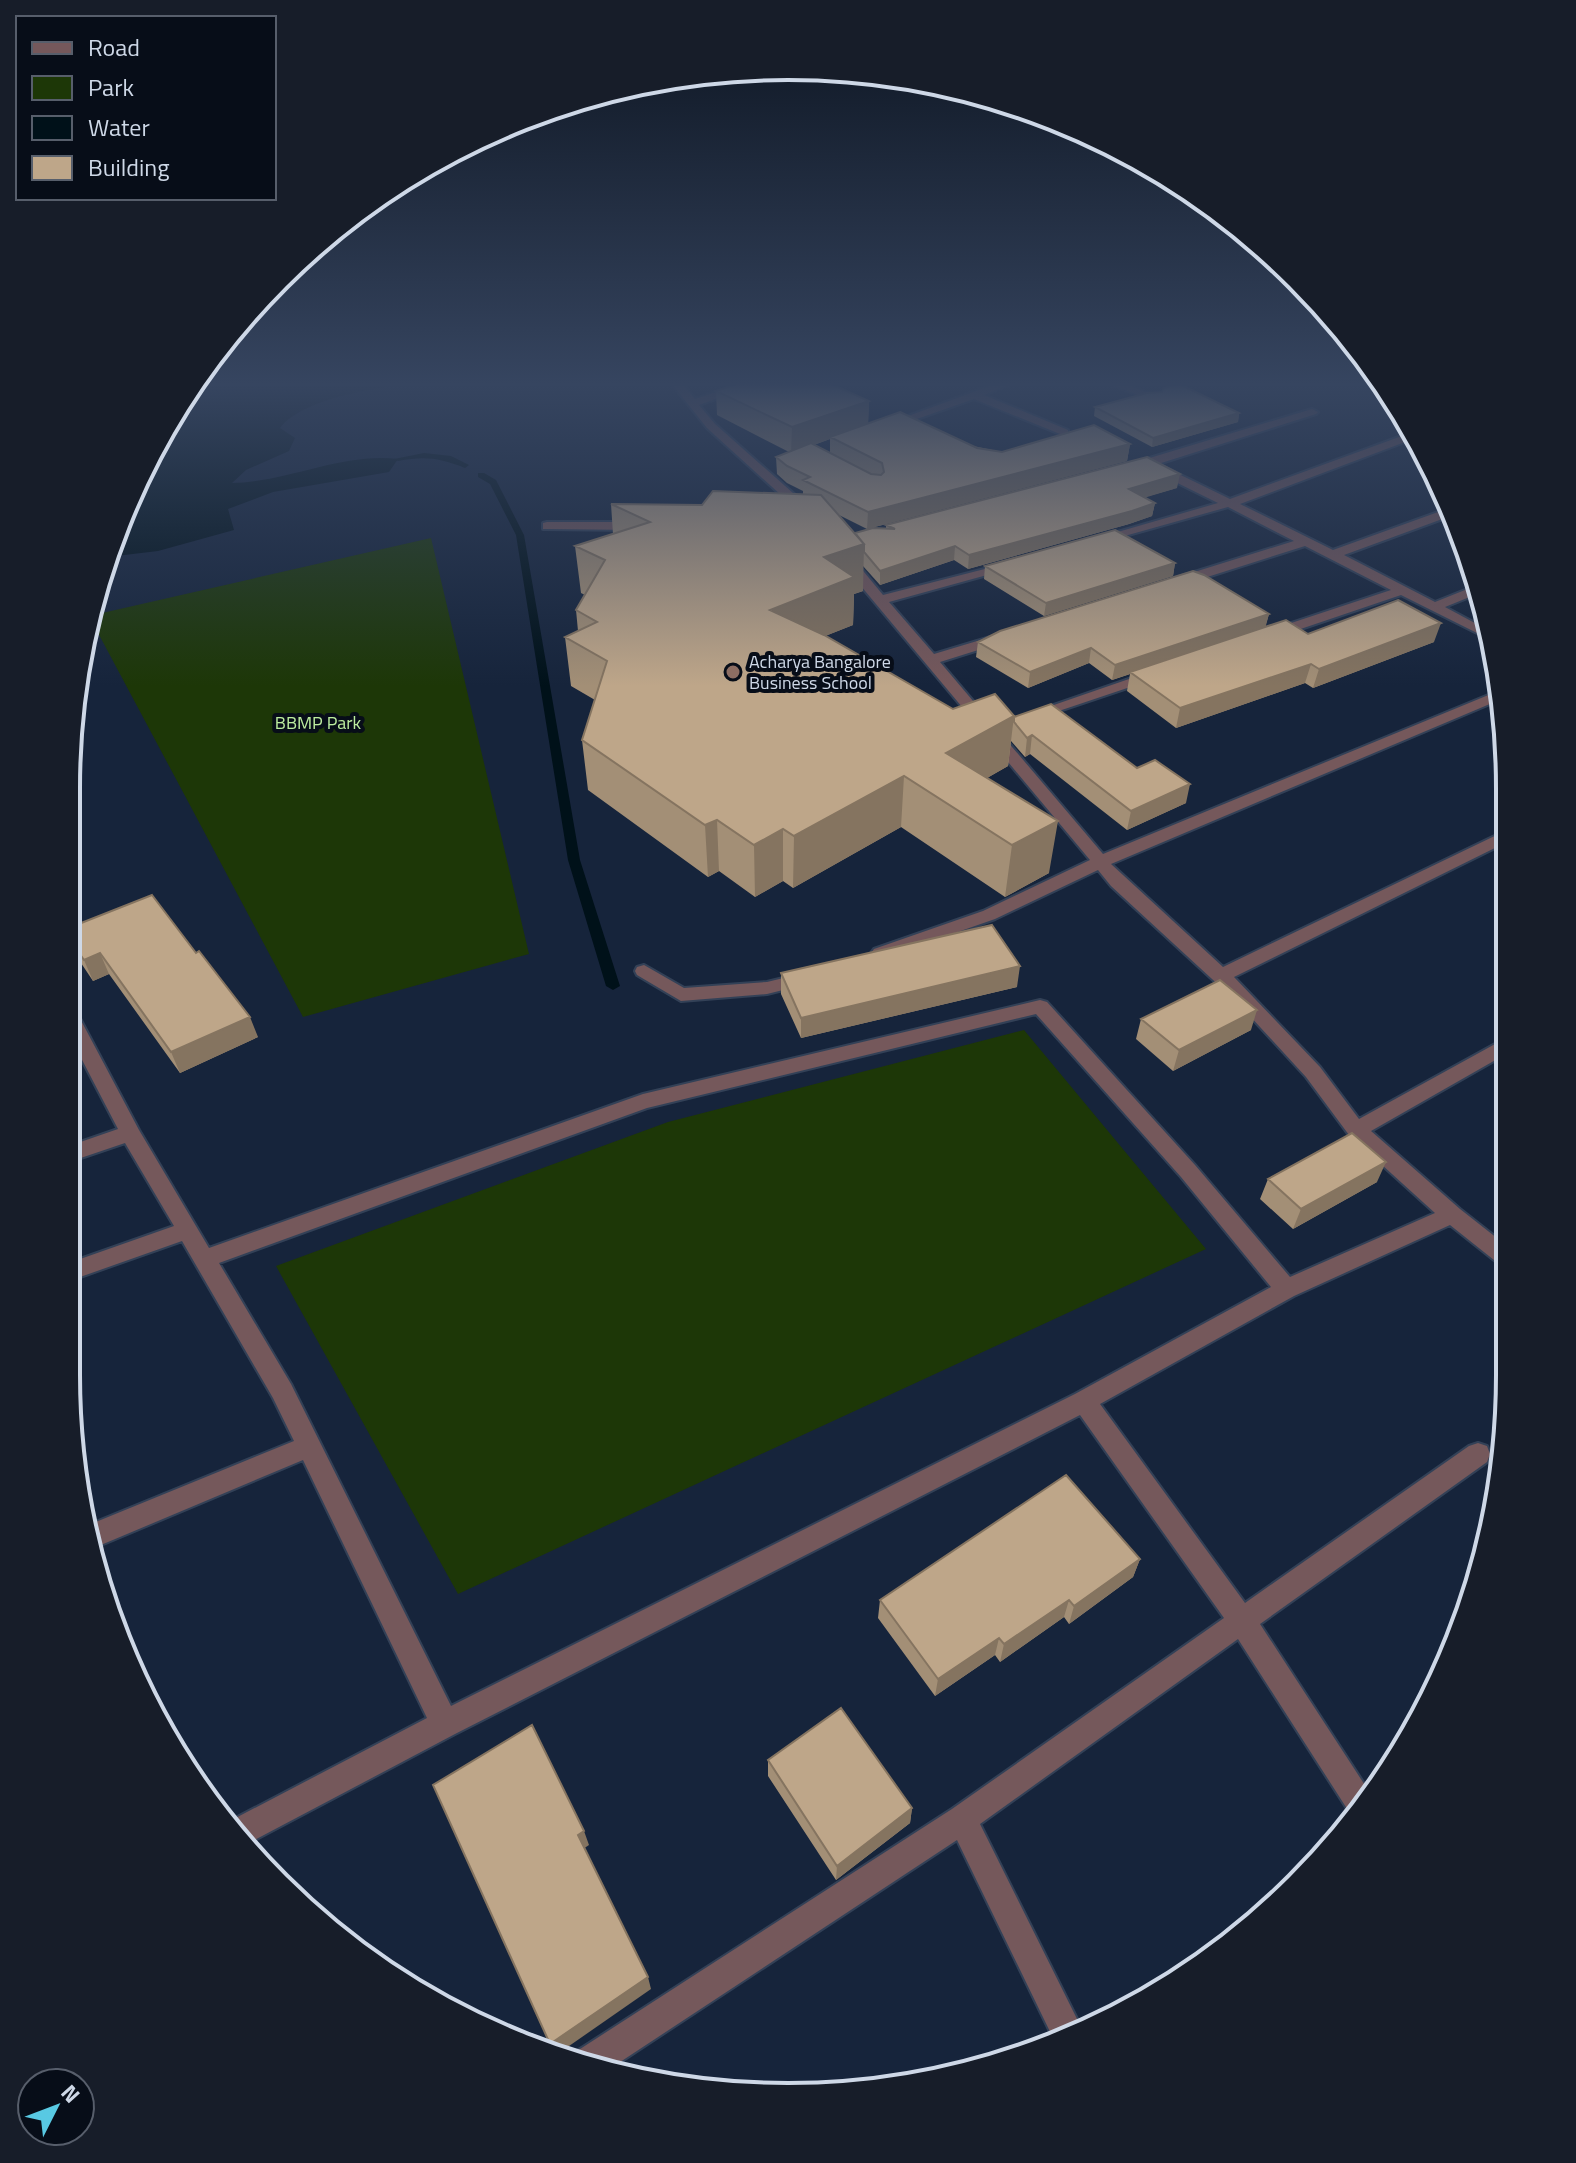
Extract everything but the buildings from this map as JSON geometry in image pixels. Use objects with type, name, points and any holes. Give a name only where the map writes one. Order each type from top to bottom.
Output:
[{"type":"street","points":[[780,484],[810,521]]},
{"type":"street","points":[[1190,484],[1335,554],[1477,630]]},
{"type":"street","points":[[1078,545],[1230,503],[1281,484]]},
{"type":"street","points":[[1335,554],[1441,515]]},
{"type":"street","points":[[547,526],[653,526]]},
{"type":"street","points":[[1156,589],[1307,541]]},
{"type":"street","points":[[835,545],[930,660],[1002,725],[1117,882],[1221,976],[1313,1072],[1356,1130],[1496,1249]]},
{"type":"street","points":[[880,600],[1032,558]]},
{"type":"street","points":[[1253,641],[1401,591]]},
{"type":"street","points":[[1434,607],[1468,593]]},
{"type":"street","points":[[930,660],[1021,632]]},
{"type":"street","points":[[1002,725],[1165,670]]},
{"type":"street","points":[[857,961],[989,915],[1100,862],[1490,699]]},
{"type":"street","points":[[1221,976],[1496,840]]},
{"type":"street","points":[[644,971],[681,995],[767,988],[827,972]]},
{"type":"street","points":[[205,1259],[643,1101],[1040,1007],[1188,1171],[1286,1289]]},
{"type":"street","points":[[80,1038],[130,1133],[282,1391],[445,1724]]},
{"type":"street","points":[[1356,1130],[1496,1051]]},
{"type":"street","points":[[80,1150],[130,1133]]},
{"type":"street","points":[[245,1829],[445,1724],[1084,1401],[1286,1289],[1452,1215]]},
{"type":"street","points":[[80,1268],[188,1230]]},
{"type":"street","points":[[1084,1401],[1243,1622],[1356,1798]]},
{"type":"street","points":[[99,1534],[309,1446]]},
{"type":"street","points":[[598,2057],[962,1819],[1478,1454]]},
{"type":"street","points":[[962,1819],[1064,2027]]},
{"type":"green space","name":"BBMP Park","points":[[431,538],[529,954],[303,1017],[98,633],[102,613]]},
{"type":"green space","points":[[1024,1030],[1206,1249],[458,1594],[276,1266],[668,1122]]},
{"type":"water","points":[[149,484],[320,484],[273,492],[228,509],[234,530],[158,551],[120,556]]},
{"type":"waterway","points":[[494,484],[520,535],[574,860],[613,986]]},
{"type":"place","name":"Acharya Bangalore Business School","points":[[733,672]]}]
